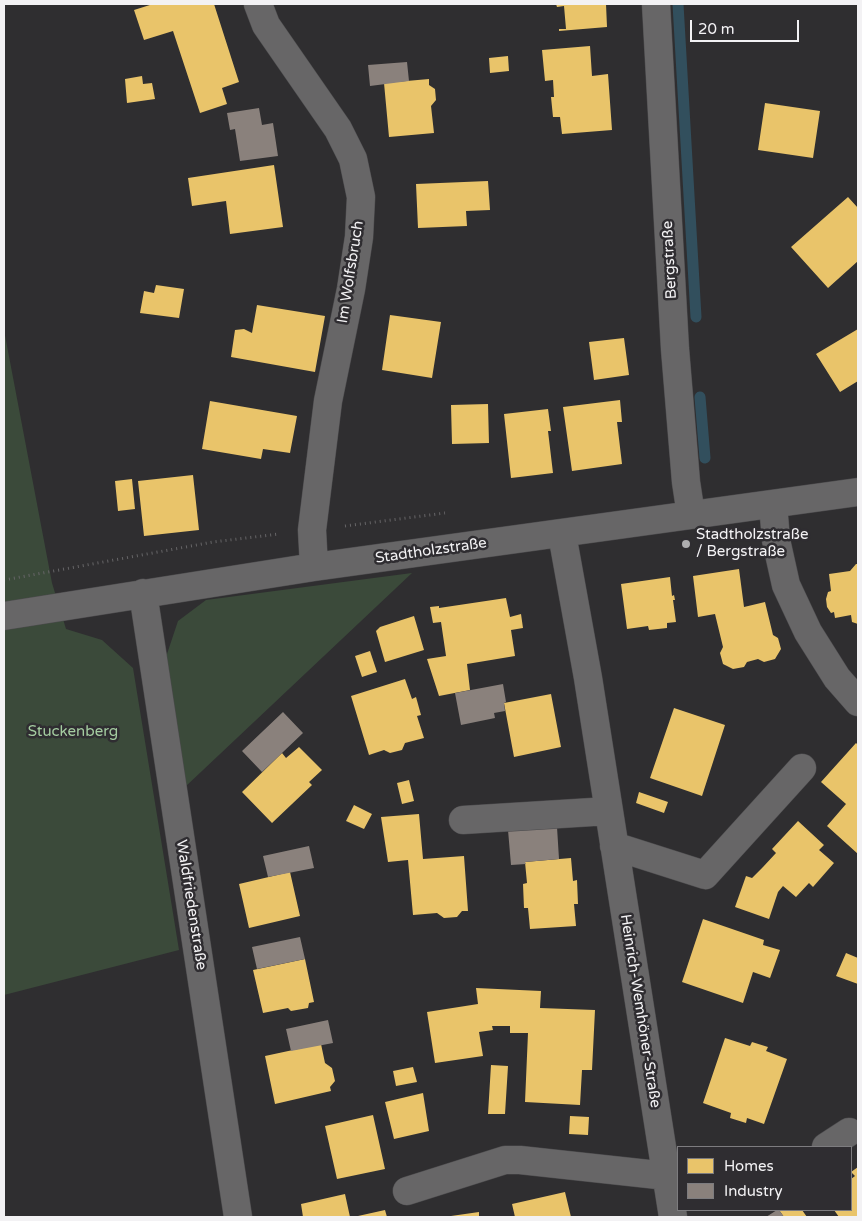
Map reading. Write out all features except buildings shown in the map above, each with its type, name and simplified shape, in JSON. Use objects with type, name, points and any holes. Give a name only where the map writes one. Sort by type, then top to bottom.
[{"type":"street","name":"Im Wolfsbruch","points":[[258,4],[266,25],[338,129],[352,159],[361,197],[359,237],[351,290],[325,419],[312,530],[314,567]]},
{"type":"street","name":"Bergstraße","points":[[656,4],[675,349],[686,482],[691,515]]},
{"type":"street","name":"Stadtholzstraße","points":[[4,616],[314,567],[858,492]]},
{"type":"street","points":[[772,504],[776,540],[786,585],[808,632],[837,678],[858,702]]},
{"type":"street","name":"Heinrich-Wemhöner-Straße","points":[[562,534],[588,678],[667,1176],[674,1208]]},
{"type":"street","name":"Waldfriedenstraße","points":[[143,593],[238,1217]]},
{"type":"street","points":[[614,846],[705,875],[802,768]]},
{"type":"street","points":[[463,820],[609,811]]},
{"type":"street","points":[[828,1146],[849,1132]]},
{"type":"street","points":[[407,1191],[504,1160],[520,1160],[667,1176]]},
{"type":"green space","name":"Stuckenberg","points":[[4,330],[52,583],[66,629],[102,640],[133,668],[179,950],[4,995]]},
{"type":"green space","points":[[412,573],[185,787],[166,657],[178,621],[206,600]]},
{"type":"waterway","points":[[678,4],[696,317]]},
{"type":"waterway","points":[[700,397],[705,458]]},
{"type":"place","name":"Stadtholzstraße / Bergstraße","points":[[686,544]]}]
